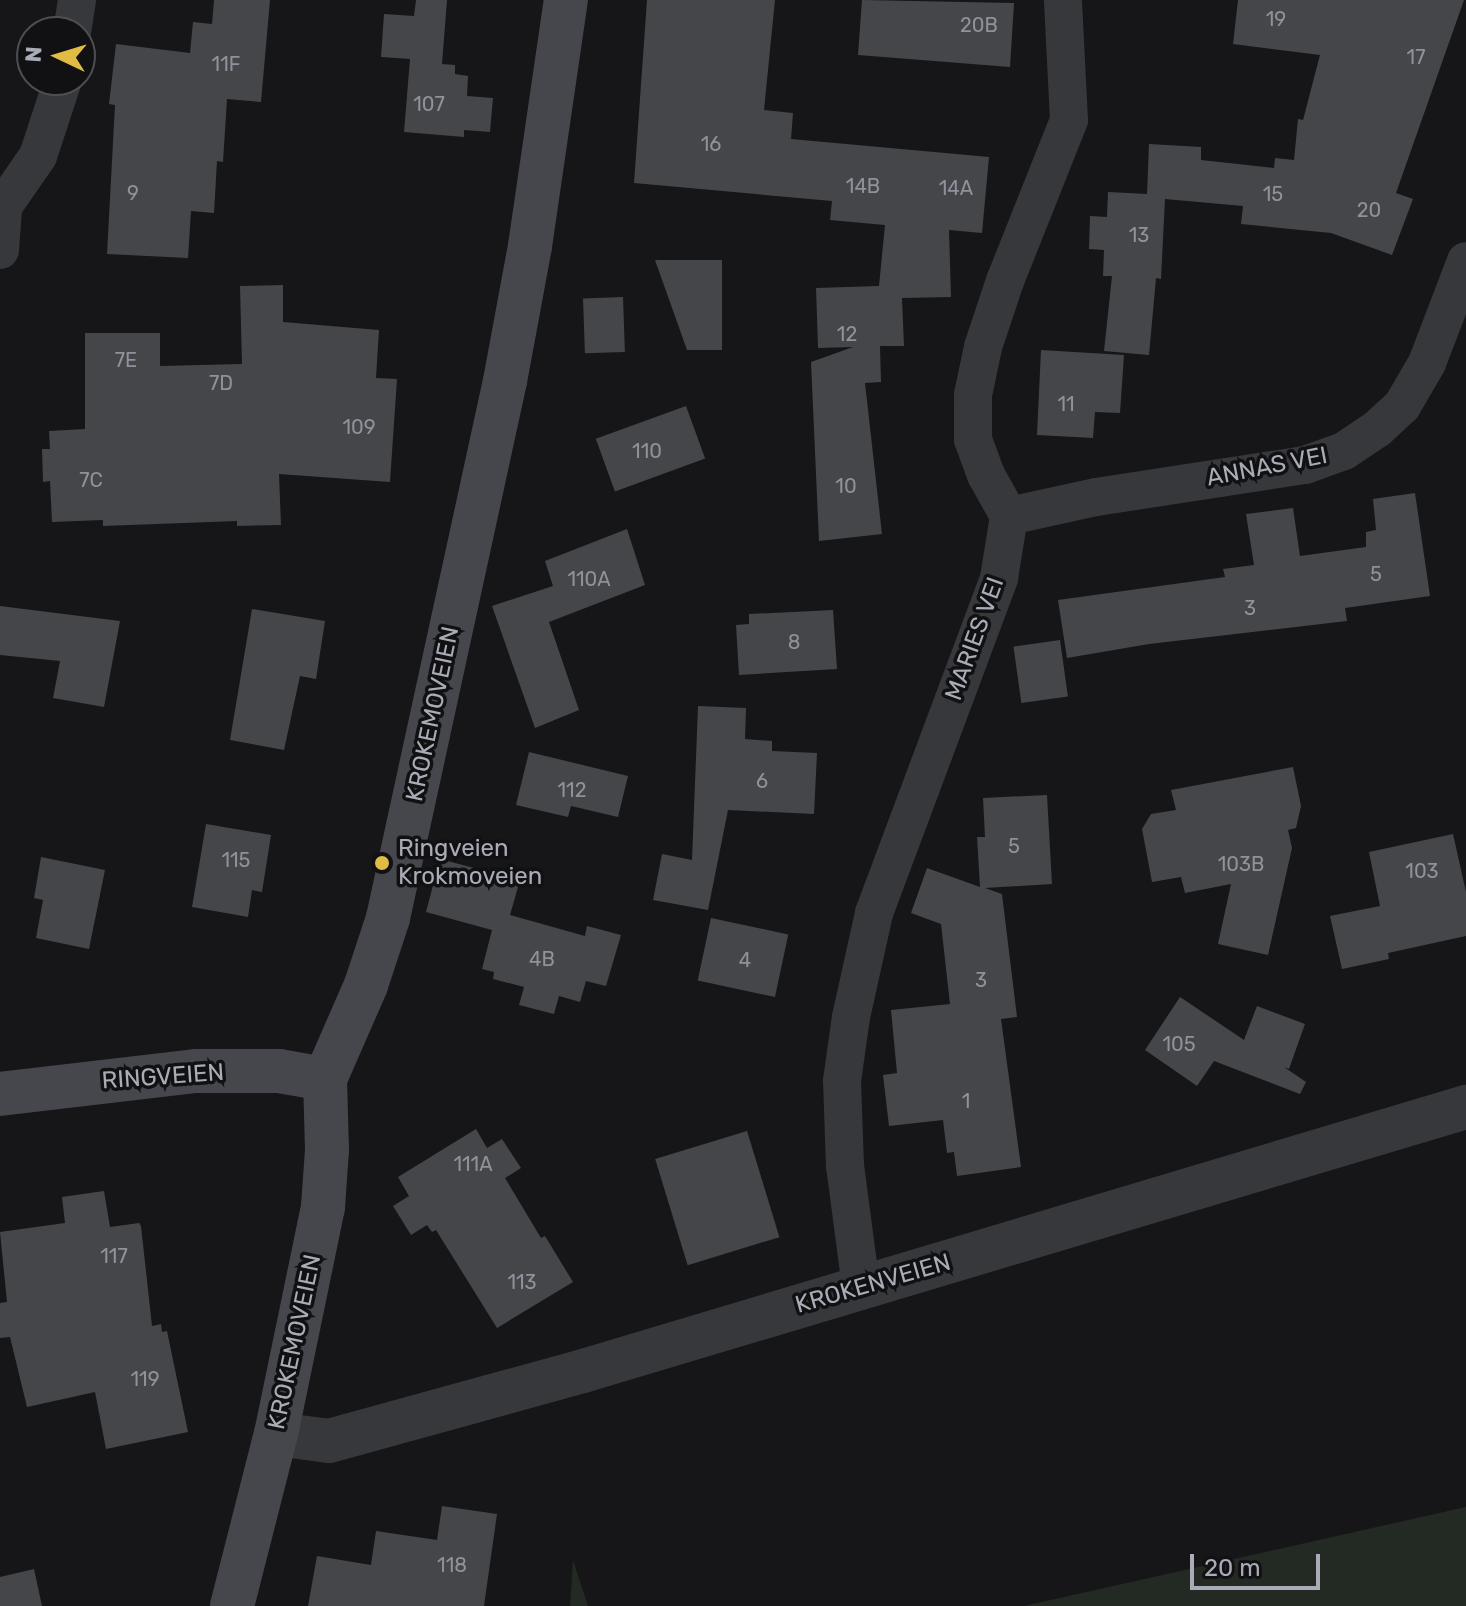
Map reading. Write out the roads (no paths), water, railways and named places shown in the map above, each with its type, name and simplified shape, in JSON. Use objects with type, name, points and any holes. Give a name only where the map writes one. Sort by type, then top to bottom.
[{"type":"main road","name":"KROKEMOVEIEN","points":[[232,1606],[276,1434],[323,1207],[327,1150],[325,1079],[350,1027],[388,918],[505,381],[530,246],[566,0]]},
{"type":"main road","name":"RINGVEIEN","points":[[0,1094],[196,1071],[279,1071],[325,1079]]},
{"type":"street","points":[[1009,516],[986,475],[973,440],[973,395],[983,347],[1005,281],[1069,120],[1063,0]]},
{"type":"street","points":[[0,250],[1,210],[38,156],[58,96]]},
{"type":"street","name":"ANNAS VEI","points":[[1009,516],[1096,497],[1305,465],[1344,451],[1377,429],[1402,406],[1427,363],[1466,261]]},
{"type":"street","name":"MARIES VEI","points":[[861,1287],[844,1152],[842,1081],[851,1017],[874,913],[999,578],[1009,516]]},
{"type":"street","name":"KROKENVEIEN","points":[[276,1434],[329,1441],[583,1371],[1466,1107]]},
{"type":"place","name":"Ringveien Krokmoveien","points":[[382,863]]}]
